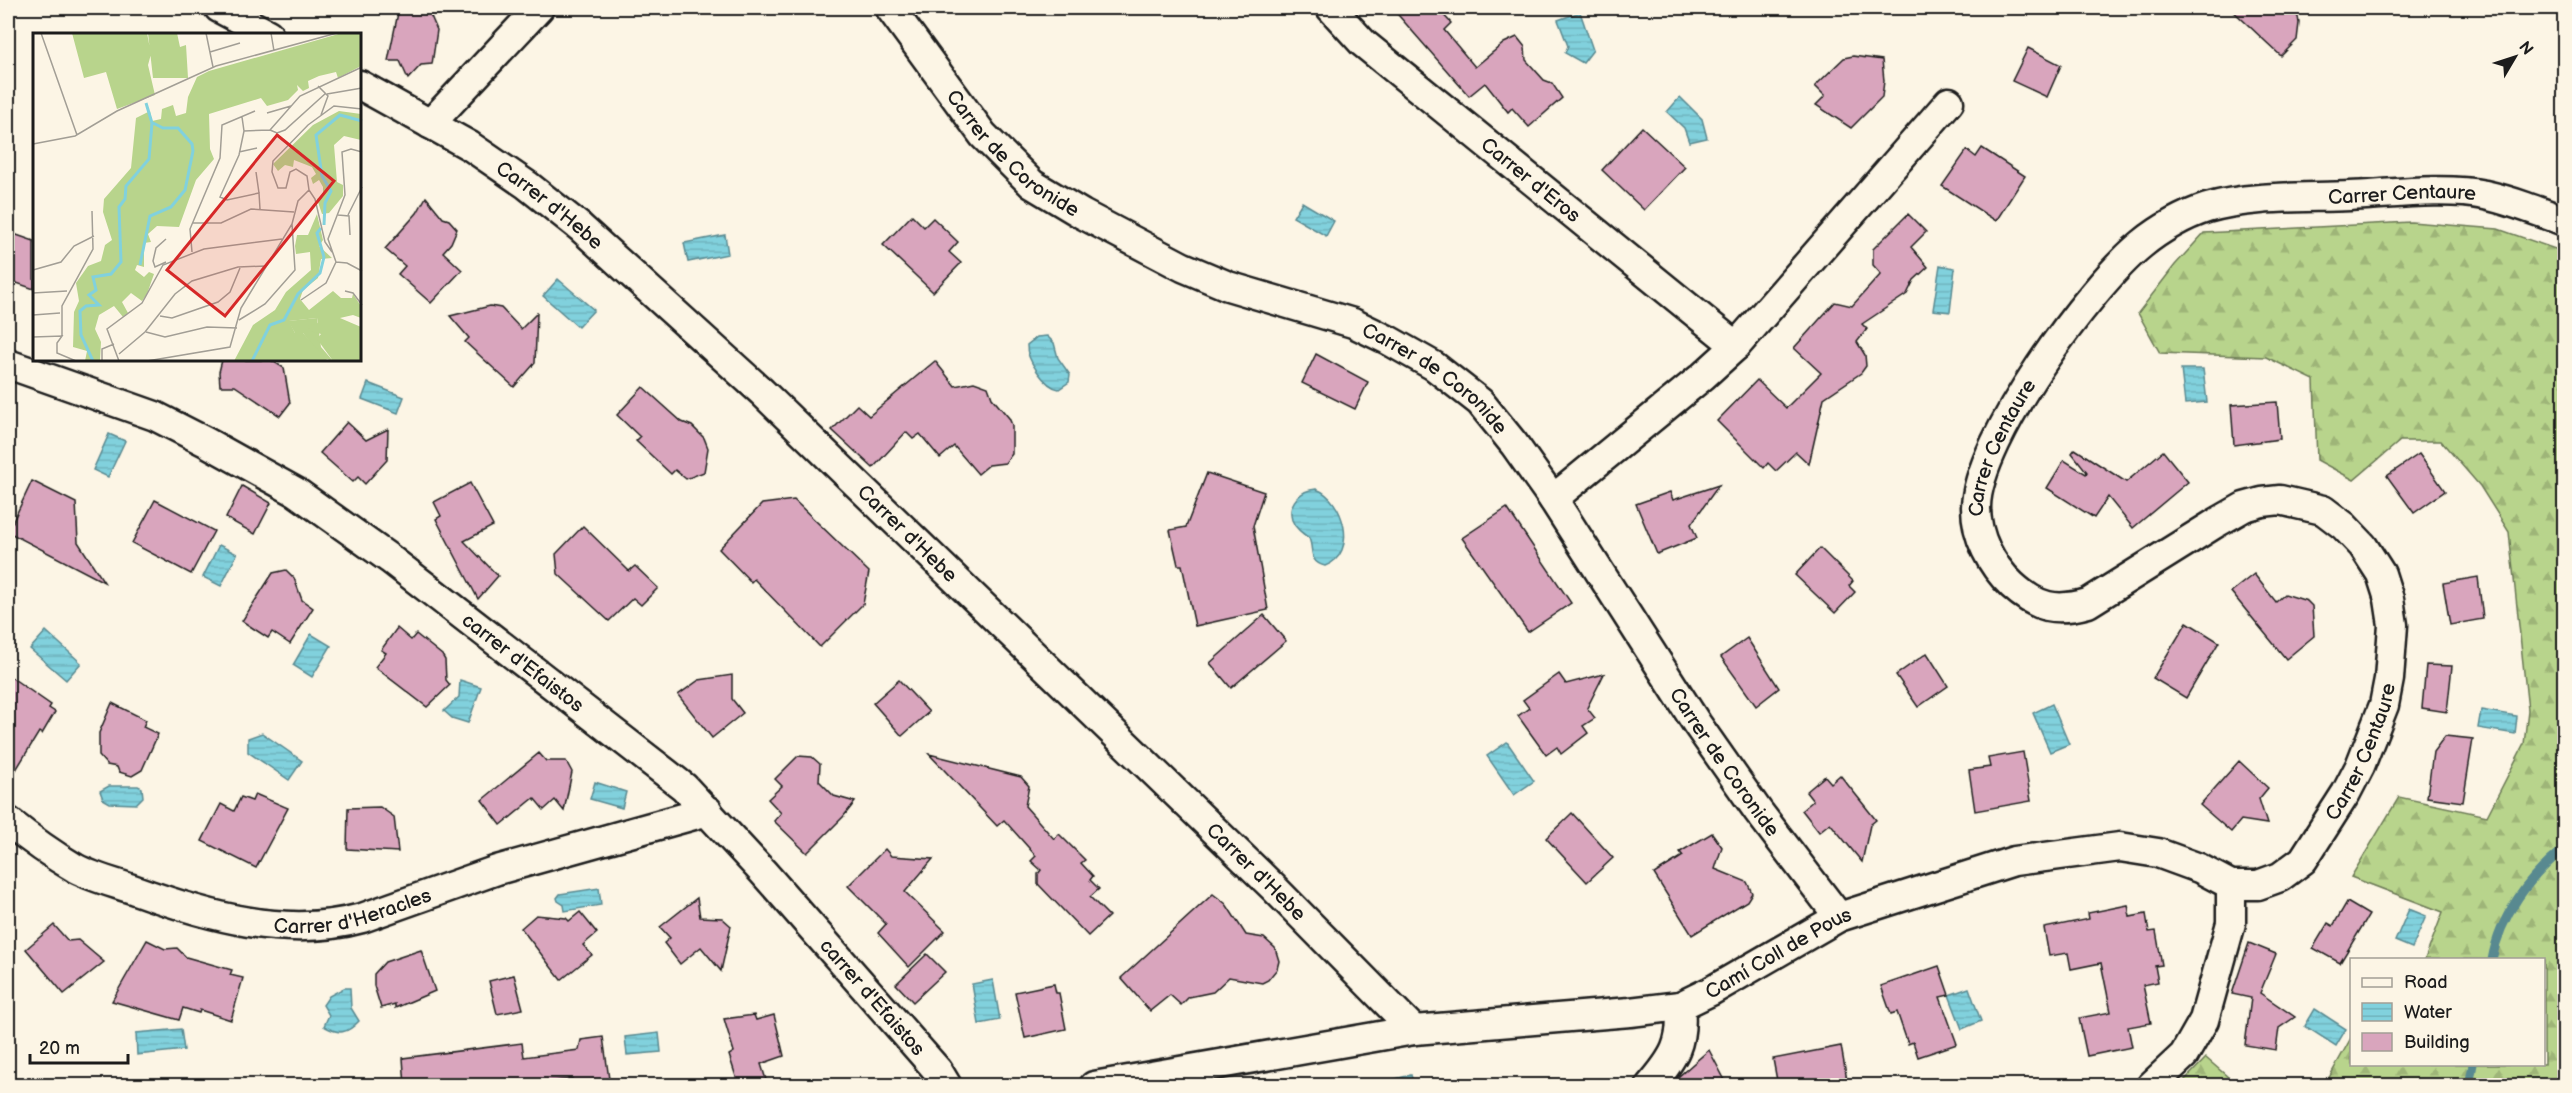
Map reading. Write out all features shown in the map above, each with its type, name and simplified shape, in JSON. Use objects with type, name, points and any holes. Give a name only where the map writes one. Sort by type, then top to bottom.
[{"type":"street","points":[[219,8],[266,33]]},
{"type":"street","points":[[430,124],[539,8]]},
{"type":"street","name":"Carrer de Coronide","points":[[890,8],[983,135],[1032,184],[1082,214],[1183,267],[1228,286],[1353,323],[1434,366],[1480,402],[1514,444],[1553,499],[1696,724],[1758,811],[1839,917]]},
{"type":"street","name":"Carrer d'Eros","points":[[1331,8],[1363,43],[1736,346]]},
{"type":"street","name":"Carrer d'Hebe","points":[[362,86],[470,146],[527,185],[580,227],[762,392],[1274,888],[1414,1030]]},
{"type":"street","points":[[1553,499],[1736,346],[1949,102]]},
{"type":"street","name":"Carrer Centaure","points":[[2231,885],[2258,885],[2280,877],[2303,860],[2346,793],[2360,766],[2384,705],[2392,654],[2393,625],[2389,599],[2381,574],[2363,546],[2330,515],[2312,506],[2280,500],[2244,507],[2088,603],[2069,608],[2035,603],[2025,597],[2004,577],[1982,542],[1978,529],[1976,507],[1979,487],[1987,460],[2004,426],[2027,385],[2071,325],[2123,263],[2142,244],[2174,224],[2207,208],[2243,202],[2290,199],[2411,193],[2466,194],[2510,201],[2565,221]]},
{"type":"street","name":"carrer d'Efaistos","points":[[8,364],[155,416],[245,462],[296,492],[390,559],[684,787],[708,811],[931,1062],[947,1086]]},
{"type":"street","name":"Carrer d'Heracles","points":[[8,821],[30,839],[76,868],[103,880],[217,915],[251,922],[303,927],[340,924],[362,918],[497,870],[708,811]]},
{"type":"street","name":"Camí Coll de Pous","points":[[1094,1086],[1414,1030],[1629,1012],[1680,1005],[1711,991],[1839,917],[2014,861],[2120,847],[2158,853],[2199,868],[2231,885]]},
{"type":"street","points":[[2151,1086],[2184,1055],[2204,1020],[2231,923],[2231,885]]},
{"type":"street","points":[[1650,1086],[1678,1049],[1682,1026],[1680,1005]]},
{"type":"green space","points":[[2411,222],[2498,229],[2564,252],[2564,1085],[2325,1085],[2350,1040],[2350,1066],[2545,1066],[2545,958],[2425,958],[2443,912],[2351,877],[2399,797],[2487,816],[2524,744],[2528,710],[2509,532],[2480,486],[2441,441],[2400,441],[2354,480],[2317,460],[2314,380],[2266,357],[2160,353],[2138,313],[2175,265],[2204,233]]},
{"type":"green space","points":[[2206,1058],[2235,1083],[2247,1085],[2180,1085]]},
{"type":"water","points":[[1580,12],[1593,50],[1583,63],[1565,53],[1568,46],[1558,20]]},
{"type":"water","points":[[1680,97],[1702,119],[1707,138],[1689,142],[1684,128],[1667,112]]},
{"type":"water","points":[[1302,202],[1334,221],[1326,236],[1293,217]]},
{"type":"water","points":[[725,235],[728,254],[688,262],[684,243]]},
{"type":"water","points":[[1940,265],[1955,268],[1950,312],[1933,310]]},
{"type":"water","points":[[558,279],[594,310],[578,327],[543,296]]},
{"type":"water","points":[[1047,336],[1054,343],[1058,358],[1070,375],[1069,382],[1059,389],[1042,378],[1033,365],[1028,351],[1027,345],[1037,337]]},
{"type":"water","points":[[2181,369],[2203,369],[2207,402],[2185,404]]},
{"type":"water","points":[[368,383],[404,397],[398,413],[362,399]]},
{"type":"water","points":[[109,434],[125,441],[108,477],[93,470]]},
{"type":"water","points":[[1316,489],[1334,504],[1344,527],[1342,550],[1336,560],[1325,566],[1314,559],[1309,538],[1295,525],[1291,514],[1293,503],[1300,495]]},
{"type":"water","points":[[219,545],[237,554],[221,586],[203,577]]},
{"type":"water","points":[[46,631],[81,663],[66,680],[30,649]]},
{"type":"water","points":[[311,634],[331,646],[312,677],[293,665]]},
{"type":"water","points":[[460,680],[481,687],[468,723],[452,718],[444,711],[459,697]]},
{"type":"water","points":[[2052,704],[2069,744],[2050,752],[2033,713]]},
{"type":"water","points":[[2481,710],[2517,716],[2515,734],[2478,728]]},
{"type":"water","points":[[262,733],[302,761],[289,780],[248,752],[248,738]]},
{"type":"water","points":[[1507,742],[1534,781],[1514,795],[1487,756]]},
{"type":"water","points":[[595,782],[626,792],[622,808],[590,799]]},
{"type":"water","points":[[109,786],[138,786],[142,788],[143,797],[136,804],[110,803],[103,799],[100,791]]},
{"type":"water","points":[[599,888],[601,905],[565,911],[564,905],[557,898],[560,894]]},
{"type":"water","points":[[2409,909],[2426,916],[2412,948],[2395,941]]},
{"type":"water","points":[[993,980],[1000,1020],[979,1024],[972,984]]},
{"type":"water","points":[[344,988],[350,988],[351,1008],[359,1021],[351,1029],[339,1032],[324,1026],[329,1015],[323,1005],[329,996]]},
{"type":"water","points":[[1969,988],[1981,1021],[1962,1029],[1949,995]]},
{"type":"water","points":[[2315,1009],[2346,1029],[2336,1046],[2305,1026]]},
{"type":"water","points":[[181,1029],[184,1050],[137,1055],[136,1033]]},
{"type":"water","points":[[659,1033],[661,1052],[627,1055],[625,1037]]},
{"type":"water","points":[[1411,1075],[1414,1085],[1372,1085]]},
{"type":"water","points":[[1581,1079],[1582,1085],[1542,1084]]},
{"type":"building","points":[[399,8],[416,8],[421,13],[430,14],[437,30],[432,64],[421,65],[408,79],[400,61],[388,61]]},
{"type":"building","points":[[1392,8],[1437,8],[1451,23],[1444,30],[1475,67],[1504,43],[1517,37],[1525,47],[1526,60],[1544,80],[1552,83],[1562,98],[1529,127],[1512,108],[1508,112],[1485,83],[1469,96]]},
{"type":"building","points":[[2230,8],[2289,8],[2298,17],[2297,40],[2281,56]]},
{"type":"building","points":[[2028,48],[2061,65],[2047,97],[2012,81]]},
{"type":"building","points":[[1853,56],[1882,60],[1884,81],[1882,97],[1851,128],[1816,105],[1825,96],[1815,86],[1844,58]]},
{"type":"building","points":[[1642,127],[1685,167],[1644,210],[1602,170]]},
{"type":"building","points":[[1982,148],[2025,176],[1996,221],[1942,186],[1967,150],[1976,157]]},
{"type":"building","points":[[426,197],[443,218],[449,220],[457,229],[451,243],[443,252],[462,270],[431,303],[398,274],[405,266],[385,249],[417,213]]},
{"type":"building","points":[[1908,214],[1926,232],[1911,247],[1928,267],[1914,280],[1907,294],[1862,324],[1867,329],[1857,342],[1865,355],[1866,366],[1861,373],[1824,398],[1809,464],[1796,452],[1776,471],[1768,463],[1764,468],[1717,421],[1757,380],[1786,408],[1821,373],[1794,348],[1835,302],[1852,306],[1881,274],[1873,265],[1873,249]]},
{"type":"building","points":[[912,215],[924,227],[933,218],[958,242],[949,252],[961,263],[933,292],[883,245]]},
{"type":"building","points":[[8,232],[33,241],[33,289],[8,280]]},
{"type":"building","points":[[490,306],[501,308],[521,329],[537,313],[535,363],[514,387],[465,342],[469,338],[450,316]]},
{"type":"building","points":[[1316,354],[1368,382],[1355,409],[1302,383]]},
{"type":"building","points":[[935,361],[955,386],[974,382],[988,387],[992,398],[1012,425],[1012,454],[1005,463],[989,465],[978,474],[954,446],[940,458],[920,434],[913,439],[906,432],[873,468],[832,430],[857,405],[869,416]]},
{"type":"building","points":[[222,362],[274,362],[284,368],[290,403],[280,416],[235,386],[220,386],[219,372]]},
{"type":"building","points":[[643,387],[682,422],[692,426],[704,438],[708,448],[704,472],[686,479],[675,470],[671,474],[636,441],[640,437],[617,415]]},
{"type":"building","points":[[2277,402],[2280,439],[2234,445],[2231,405]]},
{"type":"building","points":[[347,422],[366,440],[388,429],[387,460],[365,484],[358,477],[353,482],[320,453]]},
{"type":"building","points":[[2075,449],[2126,482],[2163,451],[2188,482],[2133,528],[2108,497],[2094,518],[2047,488],[2064,460],[2086,474],[2087,472],[2072,453]]},
{"type":"building","points":[[2419,454],[2445,491],[2414,513],[2387,476]]},
{"type":"building","points":[[1207,473],[1264,492],[1253,526],[1268,610],[1195,626],[1182,565],[1178,565],[1170,530],[1186,527]]},
{"type":"building","points":[[32,481],[76,503],[78,542],[104,582],[8,532]]},
{"type":"building","points":[[470,483],[493,526],[464,541],[498,576],[478,599],[436,519],[441,516],[434,502]]},
{"type":"building","points":[[1719,485],[1691,524],[1697,538],[1657,554],[1636,504],[1670,492],[1673,500]]},
{"type":"building","points":[[242,486],[271,503],[255,534],[226,518]]},
{"type":"building","points":[[155,500],[214,531],[191,574],[132,543]]},
{"type":"building","points":[[794,500],[869,572],[863,604],[820,647],[754,579],[751,582],[719,549],[762,504]]},
{"type":"building","points":[[1507,508],[1571,603],[1528,632],[1462,538]]},
{"type":"building","points":[[583,526],[629,571],[635,566],[658,588],[641,605],[633,598],[609,621],[558,574],[556,554]]},
{"type":"building","points":[[1820,548],[1853,581],[1849,586],[1855,592],[1835,613],[1795,575]]},
{"type":"building","points":[[286,570],[294,578],[302,600],[313,608],[290,644],[272,632],[268,638],[242,621],[273,573]]},
{"type":"building","points":[[2254,574],[2276,602],[2285,594],[2307,601],[2312,606],[2314,636],[2286,659],[2231,592]]},
{"type":"building","points":[[2478,577],[2483,619],[2450,625],[2443,583]]},
{"type":"building","points":[[1264,615],[1286,641],[1231,688],[1210,663]]},
{"type":"building","points":[[2187,622],[2219,642],[2186,698],[2153,678]]},
{"type":"building","points":[[397,628],[411,640],[416,634],[445,660],[446,680],[450,685],[427,707],[375,667],[386,653],[381,650]]},
{"type":"building","points":[[1747,638],[1779,688],[1756,706],[1721,657]]},
{"type":"building","points":[[1927,653],[1948,686],[1918,707],[1896,675]]},
{"type":"building","points":[[2426,665],[2452,666],[2447,712],[2422,708]]},
{"type":"building","points":[[1559,674],[1566,684],[1604,674],[1587,708],[1595,718],[1583,726],[1588,733],[1561,754],[1557,747],[1546,755],[1518,716],[1529,708],[1523,700]]},
{"type":"building","points":[[8,675],[51,705],[49,708],[55,712],[42,734],[39,732],[8,783]]},
{"type":"building","points":[[732,675],[732,699],[743,713],[712,738],[678,695],[699,680]]},
{"type":"building","points":[[899,680],[929,712],[902,736],[873,703]]},
{"type":"building","points":[[112,703],[146,720],[143,727],[158,734],[142,770],[132,776],[119,772],[117,767],[107,765],[99,756],[99,733]]},
{"type":"building","points":[[2445,736],[2473,739],[2463,802],[2427,797],[2433,752]]},
{"type":"building","points":[[2023,752],[2031,801],[1975,811],[1969,770],[1990,767],[1988,758]]},
{"type":"building","points":[[539,753],[546,761],[566,761],[572,772],[564,811],[555,800],[544,810],[534,798],[501,825],[482,800]]},
{"type":"building","points":[[929,754],[1021,777],[1029,786],[1025,806],[1054,839],[1059,834],[1085,860],[1081,863],[1093,876],[1090,880],[1099,889],[1090,897],[1109,916],[1088,936],[1038,884],[1038,874],[1041,870],[1031,861],[1036,856],[1004,820],[997,826]]},
{"type":"building","points":[[798,756],[812,757],[820,764],[819,781],[834,796],[855,802],[807,853],[774,821],[781,813],[768,799],[782,786],[775,779]]},
{"type":"building","points":[[2239,761],[2268,788],[2259,799],[2267,824],[2241,820],[2231,832],[2200,805]]},
{"type":"building","points":[[1840,775],[1876,820],[1870,825],[1862,862],[1830,823],[1819,832],[1802,810],[1813,801],[1806,792],[1825,776],[1831,783]]},
{"type":"building","points":[[255,794],[288,808],[256,868],[202,841],[221,804],[234,811],[241,797],[252,801]]},
{"type":"building","points":[[380,807],[394,817],[398,852],[347,849],[348,808]]},
{"type":"building","points":[[1572,813],[1613,858],[1587,882],[1546,838]]},
{"type":"building","points":[[1712,833],[1722,847],[1715,869],[1747,882],[1752,893],[1747,901],[1692,935],[1654,874],[1683,856],[1680,852]]},
{"type":"building","points":[[885,849],[891,856],[933,859],[905,892],[945,931],[909,967],[878,933],[886,924],[848,886]]},
{"type":"building","points":[[1213,894],[1226,904],[1246,935],[1264,938],[1275,948],[1279,961],[1277,969],[1268,980],[1262,983],[1229,977],[1213,992],[1189,997],[1181,1005],[1170,995],[1150,1011],[1121,978]]},
{"type":"building","points":[[697,898],[700,917],[722,918],[731,926],[721,971],[701,947],[680,964],[664,943],[670,938],[660,927]]},
{"type":"building","points":[[2347,902],[2369,915],[2340,963],[2313,948],[2328,923],[2333,926]]},
{"type":"building","points":[[2128,905],[2130,917],[2146,914],[2149,932],[2156,931],[2162,965],[2155,966],[2158,982],[2143,985],[2151,1023],[2128,1027],[2132,1047],[2087,1056],[2079,1018],[2111,1012],[2101,963],[2071,969],[2068,953],[2049,956],[2044,928],[2089,919],[2088,913]]},
{"type":"building","points":[[580,912],[597,933],[583,945],[592,955],[561,980],[521,928],[536,915],[566,918],[569,921]]},
{"type":"building","points":[[54,925],[68,941],[78,940],[104,962],[64,994],[26,949]]},
{"type":"building","points":[[147,940],[165,949],[177,948],[186,957],[232,970],[230,975],[243,978],[231,1020],[200,1010],[199,1013],[183,1008],[179,1020],[112,1001]]},
{"type":"building","points":[[2249,943],[2276,954],[2260,993],[2295,1017],[2279,1028],[2276,1050],[2245,1045],[2251,998],[2232,994]]},
{"type":"building","points":[[421,950],[435,991],[395,1008],[395,1004],[381,1008],[374,986],[374,974],[385,962]]},
{"type":"building","points":[[927,954],[945,972],[913,1002],[896,984]]},
{"type":"building","points":[[1939,966],[1949,995],[1940,997],[1957,1044],[1918,1057],[1913,1042],[1908,1044],[1897,1012],[1891,1014],[1881,986]]},
{"type":"building","points":[[514,975],[523,1009],[497,1014],[489,981]]},
{"type":"building","points":[[1054,984],[1056,993],[1059,993],[1066,1029],[1025,1038],[1015,992]]},
{"type":"building","points":[[754,1015],[756,1020],[774,1015],[784,1056],[761,1064],[768,1086],[739,1086],[729,1055],[734,1052],[724,1019]]},
{"type":"building","points":[[603,1037],[610,1086],[573,1086],[572,1079],[505,1086],[405,1086],[403,1058],[522,1043],[524,1057],[579,1050],[581,1040]]},
{"type":"building","points":[[1841,1046],[1848,1086],[1778,1086],[1773,1059]]},
{"type":"building","points":[[1709,1050],[1728,1086],[1672,1086],[1678,1077]]},
{"type":"waterway","points":[[2492,958],[2502,927],[2518,898],[2540,871],[2564,849]]},
{"type":"waterway","points":[[2469,1086],[2473,1066]]}]
